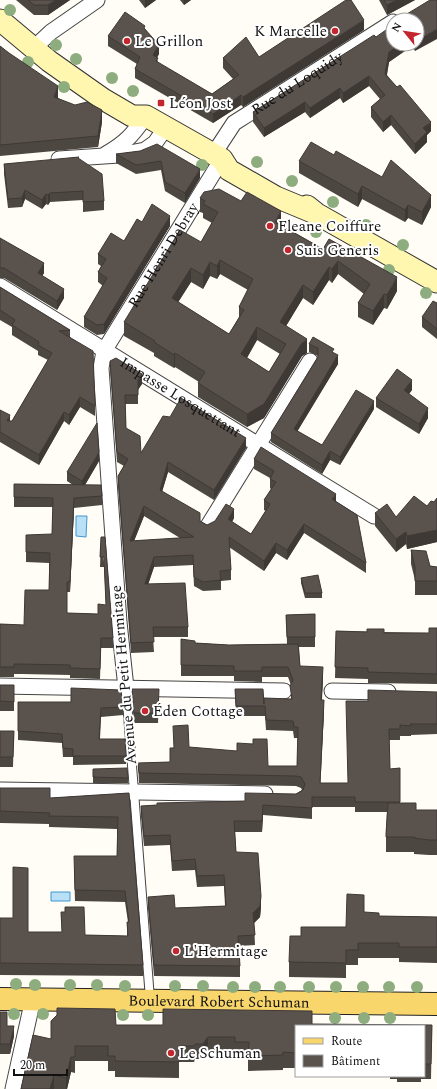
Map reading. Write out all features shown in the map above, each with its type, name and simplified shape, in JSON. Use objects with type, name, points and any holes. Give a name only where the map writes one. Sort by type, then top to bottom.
[{"type":"main road","points":[[0,20],[63,72],[117,108],[132,116],[146,116],[217,157],[229,170],[276,197],[317,214],[437,282]]},
{"type":"main road","name":"Boulevard Robert Schuman","points":[[0,999],[437,1004]]},
{"type":"street","points":[[34,48],[51,32],[97,0]]},
{"type":"street","name":"Rue du Loquidy","points":[[217,157],[234,123],[385,28]]},
{"type":"street","points":[[103,155],[121,146],[146,116]]},
{"type":"street","points":[[48,160],[119,155],[145,150],[155,144],[166,127]]},
{"type":"street","name":"Rue Henri Debray","points":[[104,351],[217,157]]},
{"type":"street","name":"Impasse Losquettant","points":[[0,286],[374,516]]},
{"type":"street","name":"Avenue du Petit Hermitage","points":[[104,351],[102,376],[119,622],[126,688]]},
{"type":"street","name":"Impasse Losquettant","points":[[208,526],[310,361]]},
{"type":"street","points":[[0,686],[284,691]]},
{"type":"street","points":[[332,691],[400,692]]},
{"type":"street","points":[[0,790],[281,795]]},
{"type":"street","points":[[13,1089],[33,999]]},
{"type":"lane","name":"Avenue du Petit Hermitage","points":[[126,688],[150,1000]]},
{"type":"water","points":[[76,516],[87,516],[86,537],[76,536]]},
{"type":"water","points":[[51,892],[70,892],[70,901],[51,901]]},
{"type":"building","points":[[28,0],[56,0],[48,5],[34,5]]},
{"type":"building","points":[[346,0],[351,0],[364,20],[243,97],[241,95],[213,114],[135,69],[140,57],[108,36],[125,12],[145,26],[144,28],[159,45],[153,55],[158,58],[156,61],[212,94],[239,75],[223,58],[246,37],[259,57]]},
{"type":"building","points":[[384,0],[397,0],[387,5]]},
{"type":"building","points":[[430,0],[437,0],[437,29],[425,36],[425,12],[410,12]]},
{"type":"building","points":[[385,31],[385,52],[389,52],[385,74],[397,87],[400,85],[431,122],[423,128],[427,132],[415,144],[391,115],[383,122],[371,107],[385,95],[369,76],[343,93],[340,88],[310,108],[305,102],[264,128],[253,112],[374,35],[376,37]]},
{"type":"building","points":[[0,46],[58,86],[54,97],[75,105],[87,102],[102,110],[98,136],[0,145]]},
{"type":"building","points":[[311,142],[334,155],[336,151],[382,177],[391,160],[431,195],[422,212],[408,205],[405,210],[362,186],[358,194],[299,161]]},
{"type":"building","points":[[157,144],[200,169],[185,193],[165,182],[161,161],[136,165],[116,154],[140,151]]},
{"type":"building","points":[[79,157],[78,158],[102,174],[104,201],[83,202],[83,191],[50,193],[48,195],[46,194],[42,200],[25,190],[22,198],[8,199],[4,164]]},
{"type":"building","points":[[219,189],[241,201],[247,192],[281,211],[275,222],[323,249],[329,239],[397,277],[387,295],[384,294],[373,311],[358,303],[370,284],[338,261],[332,269],[329,267],[313,292],[303,285],[280,322],[307,339],[302,343],[264,404],[247,414],[198,383],[205,372],[175,353],[174,355],[154,342],[155,341],[124,322],[180,230],[201,242],[218,212],[203,204],[205,201],[200,198],[204,192]],"holes":[[[220,260],[253,279],[239,307],[244,310],[229,334],[172,298],[191,268],[203,275],[210,262],[217,266]],[[257,327],[286,344],[269,372],[241,354]]]},
{"type":"building","points":[[152,204],[170,216],[104,324],[97,325],[84,317],[107,278],[98,272],[106,259],[98,254],[111,233],[124,241],[137,219],[142,222]]},
{"type":"building","points":[[0,238],[44,263],[38,273],[64,289],[57,301],[4,268],[0,268]]},
{"type":"building","points":[[0,287],[70,330],[59,331],[93,351],[95,406],[80,397],[69,415],[64,412],[39,455],[0,432],[0,410],[10,415],[7,421],[12,421],[52,353],[38,345],[39,342],[12,325],[15,320],[0,310]]},
{"type":"building","points":[[433,301],[437,303],[437,329],[422,317]]},
{"type":"building","points":[[313,337],[334,349],[332,352],[338,355],[294,429],[322,445],[356,390],[374,401],[340,457],[330,451],[322,465],[271,433],[318,357],[318,348],[309,344]]},
{"type":"building","points":[[116,358],[142,374],[138,380],[138,395],[125,395],[126,428],[140,436],[141,453],[163,416],[170,417],[181,398],[246,438],[214,490],[168,462],[160,490],[200,513],[200,521],[207,525],[215,521],[226,504],[234,509],[228,519],[251,534],[270,504],[264,500],[276,482],[270,479],[274,471],[254,459],[261,447],[336,494],[332,499],[357,515],[366,563],[304,524],[287,550],[276,543],[264,561],[229,537],[231,570],[220,571],[221,580],[203,582],[194,577],[193,555],[154,557],[145,584],[185,583],[188,627],[153,627],[154,642],[131,643],[118,476],[128,459],[117,452],[110,361]],"holes":[[[144,506],[194,537],[130,541]]]},
{"type":"building","points":[[397,369],[412,380],[404,390],[428,408],[419,424],[376,398]]},
{"type":"building","points":[[97,423],[99,452],[82,481],[67,472]]},
{"type":"building","points":[[14,484],[101,485],[102,496],[74,498],[70,582],[67,582],[67,613],[98,614],[98,604],[106,605],[104,557],[100,557],[101,537],[105,537],[113,638],[101,638],[100,669],[70,668],[70,665],[22,664],[14,664],[14,667],[0,667],[0,624],[24,625],[25,590],[49,590],[50,553],[26,552],[26,535],[52,534],[53,498],[14,497]]},
{"type":"building","points":[[414,496],[427,506],[431,501],[434,502],[437,498],[437,530],[407,536],[406,532],[396,539],[375,513],[387,504],[396,517]]},
{"type":"building","points":[[411,550],[426,551],[430,566],[437,567],[437,581],[415,581],[415,567]]},
{"type":"building","points":[[318,575],[322,593],[305,593],[301,578]]},
{"type":"building","points":[[315,614],[315,637],[287,637],[286,615]]},
{"type":"building","points":[[429,628],[437,628],[437,674],[368,672],[368,668],[335,667],[336,631],[367,632],[367,629],[384,629],[384,633],[429,633]]},
{"type":"building","points":[[181,639],[195,641],[195,643],[229,645],[298,644],[300,666],[323,667],[321,700],[324,700],[320,783],[348,783],[346,701],[368,701],[368,690],[437,692],[437,724],[410,724],[411,726],[400,725],[400,729],[389,729],[390,769],[400,768],[400,802],[355,802],[355,797],[312,797],[312,808],[263,805],[262,821],[234,821],[236,852],[258,853],[261,896],[260,906],[253,913],[255,935],[238,936],[240,966],[154,965],[148,897],[174,895],[175,908],[226,906],[224,875],[197,876],[195,859],[172,861],[170,835],[144,836],[141,806],[157,805],[157,803],[245,801],[245,793],[296,794],[303,790],[305,784],[301,777],[296,776],[139,773],[138,763],[170,762],[170,748],[174,748],[173,726],[188,725],[189,747],[237,751],[237,743],[253,744],[253,739],[267,739],[268,766],[297,766],[298,727],[294,727],[293,721],[266,720],[265,706],[236,706],[235,689],[263,689],[264,704],[264,698],[292,699],[290,686],[293,680],[288,667],[262,667],[262,671],[234,671],[234,666],[181,665]]},
{"type":"building","points":[[0,685],[14,685],[14,702],[0,701]]},
{"type":"building","points":[[71,688],[121,690],[123,707],[101,708],[99,739],[125,739],[126,756],[73,756],[73,749],[63,748],[62,734],[18,731],[18,702],[71,702]]},
{"type":"building","points":[[132,689],[159,689],[158,713],[134,713]]},
{"type":"building","points":[[0,731],[14,731],[13,757],[0,757]]},
{"type":"building","points":[[127,768],[128,778],[93,777],[93,769]]},
{"type":"building","points":[[0,788],[50,788],[50,798],[129,793],[143,965],[0,963],[0,918],[13,918],[13,867],[28,868],[28,932],[62,932],[61,912],[65,912],[65,907],[84,907],[85,935],[128,936],[127,922],[129,922],[125,891],[75,890],[74,856],[117,856],[118,817],[49,816],[50,813],[0,811]]},
{"type":"building","points":[[388,803],[416,803],[416,810],[437,810],[437,840],[414,838],[415,837],[386,837]]},
{"type":"building","points":[[347,894],[364,895],[364,912],[379,913],[379,916],[437,917],[437,947],[399,947],[399,943],[358,943],[358,950],[346,950],[346,963],[289,962],[290,936],[301,936],[301,927],[346,927]]},
{"type":"building","points":[[57,1008],[115,1009],[116,1025],[163,1025],[163,1009],[312,1011],[312,1024],[432,1025],[431,1064],[425,1064],[425,1025],[295,1025],[295,1053],[283,1052],[283,1055],[248,1056],[249,1042],[235,1042],[235,1037],[208,1037],[203,1044],[195,1044],[194,1046],[179,1046],[179,1062],[115,1061],[115,1056],[108,1056],[108,1046],[75,1046],[75,1057],[71,1057],[66,1078],[54,1075],[50,1089],[21,1089],[33,1035],[51,1039],[51,1021],[57,1015]]},
{"type":"building","points":[[0,1012],[7,1012],[7,1026],[14,1026],[10,1044],[0,1044]]},
{"type":"place","name":"K Marcelle","points":[[335,31]]},
{"type":"place","name":"Le Grillon","points":[[127,41]]},
{"type":"place","name":"Léon Jost","points":[[161,103]]},
{"type":"place","name":"Fleane Coiffure","points":[[270,226]]},
{"type":"place","name":"Suis Generis","points":[[288,250]]},
{"type":"place","name":"Éden Cottage","points":[[145,711]]},
{"type":"place","name":"L'Hermitage","points":[[176,951]]},
{"type":"place","name":"Le Schuman","points":[[171,1053]]}]
